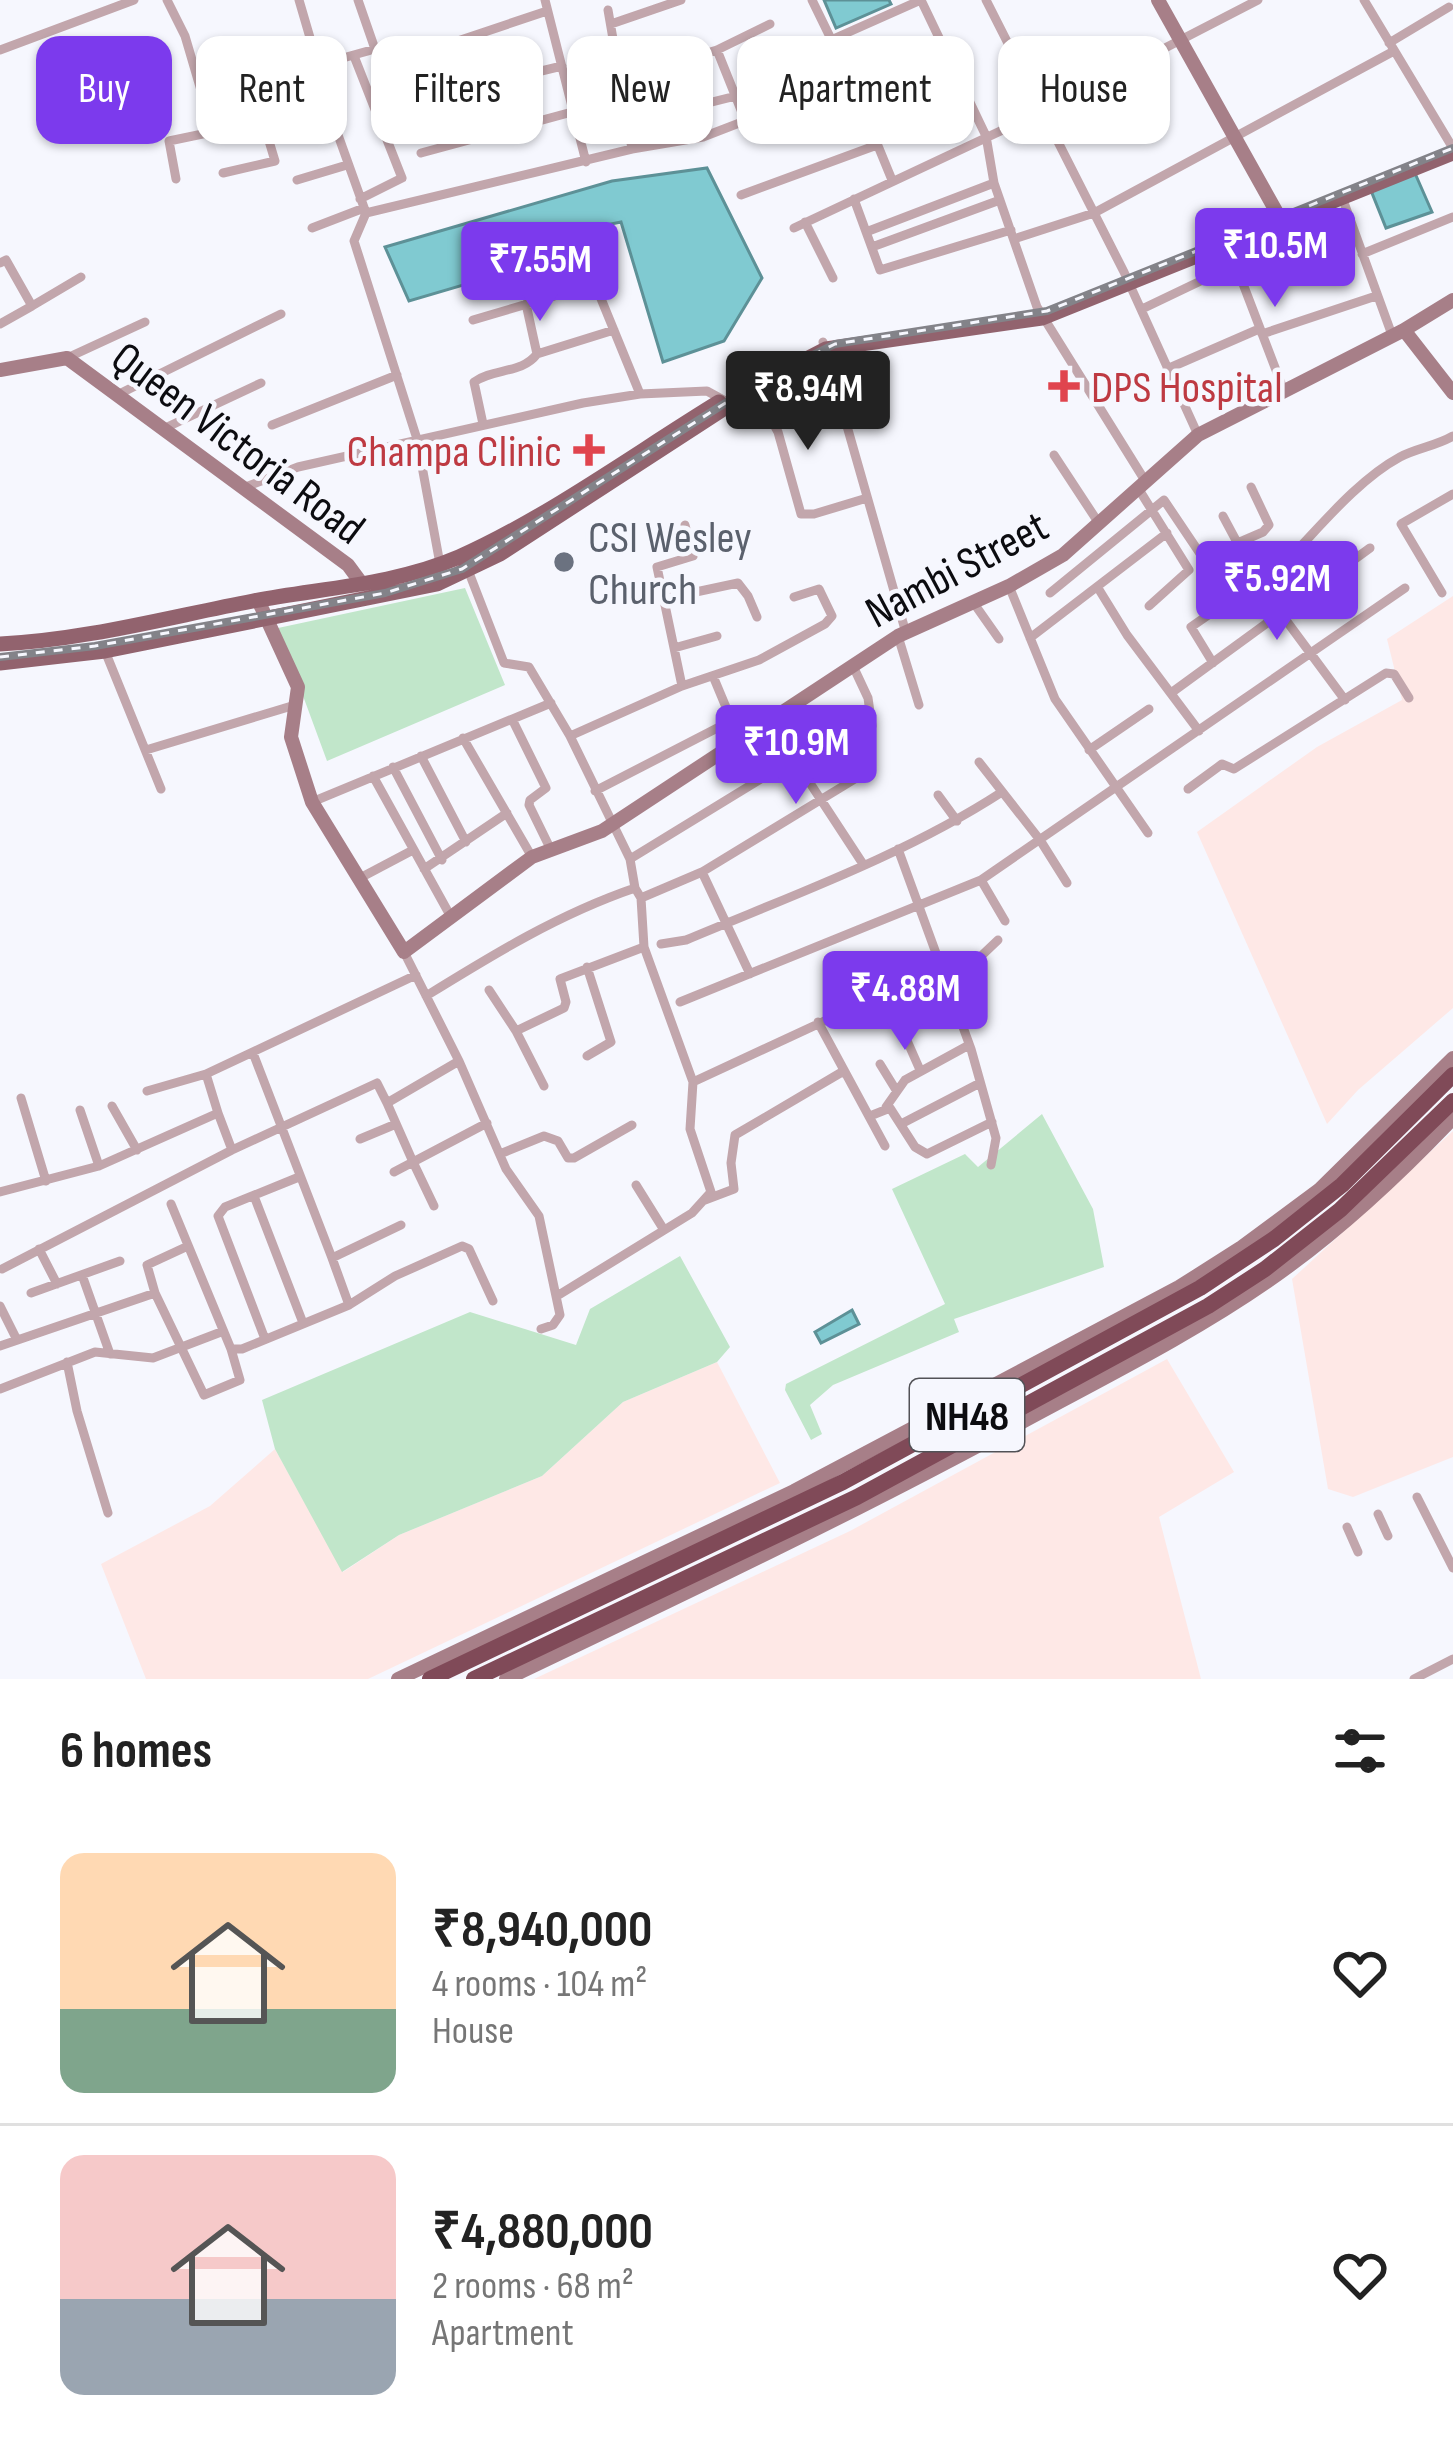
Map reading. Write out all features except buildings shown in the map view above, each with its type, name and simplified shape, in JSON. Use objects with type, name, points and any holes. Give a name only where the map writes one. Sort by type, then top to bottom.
[{"type":"highway","name":"NH48","points":[[430,1679],[773,1517],[1171,1305],[1237,1264],[1360,1169],[1453,1075]]},
{"type":"highway","name":"NH48","points":[[474,1679],[884,1483],[1238,1287],[1340,1210],[1453,1101]]},
{"type":"highway","points":[[884,1483],[956,1458]]},
{"type":"highway","points":[[706,1534],[773,1517]]},
{"type":"main road","points":[[1126,277],[1227,242],[1278,216],[1342,197],[1452,147]]},
{"type":"main road","points":[[0,662],[105,650],[386,597],[469,572],[727,402],[775,365],[825,346],[1040,312],[1452,147]]},
{"type":"main road","points":[[0,644],[77,635],[362,584],[440,564],[535,516],[825,346]]},
{"type":"street","points":[[0,50],[134,0]]},
{"type":"street","points":[[167,0],[196,73]]},
{"type":"street","points":[[299,0],[310,36]]},
{"type":"street","points":[[347,58],[375,49],[358,0]]},
{"type":"street","points":[[611,24],[681,0]]},
{"type":"street","points":[[812,0],[829,36]]},
{"type":"street","points":[[840,36],[921,0],[938,36]]},
{"type":"street","points":[[986,0],[1004,36]]},
{"type":"street","points":[[1158,0],[1278,216]]},
{"type":"street","points":[[1170,48],[1258,0]]},
{"type":"street","points":[[1364,0],[1452,147]]},
{"type":"street","points":[[464,36],[546,5],[567,89]]},
{"type":"street","points":[[854,199],[880,270],[1094,213],[1391,47],[1449,7]]},
{"type":"street","points":[[608,10],[613,36]]},
{"type":"street","points":[[713,51],[770,24]]},
{"type":"street","points":[[713,102],[736,96],[717,50]]},
{"type":"street","points":[[354,56],[402,178],[363,207]]},
{"type":"street","points":[[543,71],[562,66]]},
{"type":"street","points":[[974,111],[986,136],[994,183],[1040,312],[1189,570],[1149,606]]},
{"type":"street","points":[[421,153],[567,113]]},
{"type":"street","points":[[313,228],[363,207],[703,136],[737,123]]},
{"type":"street","points":[[833,278],[800,225],[998,131]]},
{"type":"street","points":[[176,179],[166,143],[196,135]]},
{"type":"street","points":[[223,173],[275,161],[270,144]]},
{"type":"street","points":[[340,144],[363,207],[354,241],[416,439],[440,564]]},
{"type":"street","points":[[581,144],[586,162]]},
{"type":"street","points":[[631,144],[632,149]]},
{"type":"street","points":[[1060,144],[1198,435]]},
{"type":"street","points":[[741,195],[877,145],[892,180]]},
{"type":"street","points":[[297,180],[347,165]]},
{"type":"street","points":[[866,232],[994,183]]},
{"type":"street","points":[[1342,197],[1376,296],[1398,333],[1453,393]]},
{"type":"street","points":[[872,247],[1000,200]]},
{"type":"street","points":[[1362,254],[1453,217]]},
{"type":"street","points":[[1227,242],[1284,391]]},
{"type":"street","points":[[2,257],[32,306]]},
{"type":"street","points":[[1142,309],[1234,266]]},
{"type":"street","points":[[0,324],[81,278]]},
{"type":"street","points":[[473,320],[595,284],[640,394]]},
{"type":"street","points":[[1167,369],[1260,332],[1376,296]]},
{"type":"street","name":"Nambi Street","points":[[404,952],[532,857],[611,823],[902,635],[1009,586],[1063,555],[1198,435],[1453,300]]},
{"type":"street","points":[[526,304],[537,354]]},
{"type":"street","points":[[117,395],[280,314]]},
{"type":"street","points":[[67,358],[146,322]]},
{"type":"street","points":[[483,424],[474,382],[522,367],[537,354],[614,330]]},
{"type":"street","points":[[825,346],[919,705]]},
{"type":"street","name":"Queen Victoria Road","points":[[0,370],[67,358],[348,565],[362,584]]},
{"type":"street","points":[[272,425],[397,375]]},
{"type":"street","points":[[163,429],[261,383]]},
{"type":"street","points":[[754,389],[778,432],[801,514],[867,497]]},
{"type":"street","points":[[243,488],[298,467],[416,439],[640,394],[707,391],[727,402]]},
{"type":"street","points":[[1329,578],[1301,546],[1402,456],[1453,436]]},
{"type":"street","points":[[1054,455],[1100,525]]},
{"type":"street","points":[[1050,593],[1166,501],[1200,557],[1238,544],[1268,526],[1251,487]]},
{"type":"street","points":[[1442,593],[1401,524],[1453,494]]},
{"type":"street","points":[[1223,516],[1238,544]]},
{"type":"street","points":[[682,686],[657,567],[693,556],[685,525]]},
{"type":"street","points":[[1030,638],[1167,533]]},
{"type":"street","points":[[1171,693],[1370,548]]},
{"type":"street","points":[[463,555],[504,663],[529,667],[570,736],[631,859],[644,947],[693,1082],[690,1129],[711,1192],[692,1214],[556,1295]]},
{"type":"street","points":[[1214,663],[1192,631],[1194,622],[1258,580],[1345,700]]},
{"type":"street","points":[[663,599],[738,583],[757,617]]},
{"type":"street","points":[[1009,586],[1055,699],[1148,833]]},
{"type":"street","points":[[1098,588],[1199,731]]},
{"type":"street","points":[[680,1002],[922,908],[981,880],[1405,588]]},
{"type":"street","points":[[570,736],[682,686],[759,660],[832,616],[820,589],[794,597]]},
{"type":"street","points":[[258,600],[298,688],[291,737],[313,802],[404,952],[513,1181],[538,1216],[558,1320],[541,1329]]},
{"type":"street","points":[[973,602],[999,639]]},
{"type":"street","points":[[674,648],[717,636]]},
{"type":"street","points":[[105,650],[161,789]]},
{"type":"street","points":[[853,666],[868,698],[872,726]]},
{"type":"street","points":[[1188,789],[1222,764],[1234,769],[1390,672],[1409,698]]},
{"type":"street","points":[[595,790],[725,724],[728,712],[712,676]]},
{"type":"street","points":[[313,802],[551,703]]},
{"type":"street","points":[[146,750],[295,705]]},
{"type":"street","points":[[1089,750],[1149,709]]},
{"type":"street","points":[[512,718],[546,786],[529,802],[551,850]]},
{"type":"street","points":[[770,722],[863,864]]},
{"type":"street","points":[[631,859],[841,730]]},
{"type":"street","points":[[463,738],[532,857]]},
{"type":"street","points":[[421,756],[466,842]]},
{"type":"street","points":[[979,763],[1040,840],[1067,883]]},
{"type":"street","points":[[393,767],[442,860]]},
{"type":"street","points":[[426,995],[528,932],[589,904],[702,872],[863,774]]},
{"type":"street","points":[[373,776],[452,917]]},
{"type":"street","points":[[661,944],[686,940],[898,849],[957,821],[1002,792]]},
{"type":"street","points":[[938,796],[957,821]]},
{"type":"street","points":[[424,869],[507,813]]},
{"type":"street","points":[[898,849],[944,969],[992,1122],[996,1151],[991,1165]]},
{"type":"street","points":[[361,878],[413,850]]},
{"type":"street","points":[[702,872],[750,974]]},
{"type":"street","points":[[981,880],[1005,921]]},
{"type":"street","points":[[693,1082],[818,1022],[978,959],[998,940]]},
{"type":"street","points":[[516,1031],[564,1008],[559,981],[644,947]]},
{"type":"street","points":[[587,967],[611,1042],[587,1056]]},
{"type":"street","points":[[147,1091],[206,1074],[416,975]]},
{"type":"street","points":[[489,990],[544,1085]]},
{"type":"street","points":[[818,1022],[885,1146]]},
{"type":"street","points":[[904,1036],[920,1070]]},
{"type":"street","points":[[870,1116],[886,1107],[896,1090],[920,1070],[969,1045]]},
{"type":"street","points":[[253,1053],[350,1305]]},
{"type":"street","points":[[398,1679],[836,1470],[1215,1264],[1328,1181],[1453,1058]]},
{"type":"street","points":[[387,1103],[459,1060]]},
{"type":"street","points":[[880,1064],[896,1090]]},
{"type":"street","points":[[704,1200],[734,1189],[735,1135],[842,1072]]},
{"type":"street","points":[[206,1074],[232,1150]]},
{"type":"street","points":[[2,1269],[232,1150],[377,1083],[434,1206]]},
{"type":"street","points":[[902,1124],[980,1084]]},
{"type":"street","points":[[22,1098],[46,1180]]},
{"type":"street","points":[[112,1106],[136,1150]]},
{"type":"street","points":[[886,1107],[915,1147],[927,1154],[992,1122]]},
{"type":"street","points":[[80,1110],[100,1166]]},
{"type":"street","points":[[0,1192],[100,1166],[218,1113]]},
{"type":"street","points":[[506,1679],[798,1541],[1176,1338],[1270,1279],[1366,1203],[1453,1118]]},
{"type":"street","points":[[394,1172],[487,1123]]},
{"type":"street","points":[[360,1139],[396,1124]]},
{"type":"street","points":[[500,1154],[544,1136],[558,1141],[570,1159],[632,1125]]},
{"type":"street","points":[[265,1340],[218,1216],[225,1208],[298,1177]]},
{"type":"street","points":[[636,1185],[664,1231]]},
{"type":"street","points":[[254,1196],[303,1323]]},
{"type":"street","points":[[171,1204],[231,1349],[240,1380],[204,1395],[146,1270],[147,1265],[188,1246]]},
{"type":"street","points":[[332,1258],[401,1225]]},
{"type":"street","points":[[231,1349],[238,1351],[350,1305],[395,1276],[464,1245],[493,1301]]},
{"type":"street","points":[[39,1249],[56,1284]]},
{"type":"street","points":[[31,1294],[119,1261]]},
{"type":"street","points":[[82,1275],[110,1354]]},
{"type":"street","points":[[0,1346],[155,1293]]},
{"type":"street","points":[[0,1306],[17,1340]]},
{"type":"street","points":[[0,1389],[95,1352],[153,1358],[221,1332]]},
{"type":"street","points":[[67,1362],[108,1514]]},
{"type":"street","points":[[1417,1497],[1453,1568]]},
{"type":"street","points":[[1378,1514],[1388,1536]]},
{"type":"street","points":[[1347,1527],[1358,1552]]},
{"type":"street","points":[[1414,1679],[1453,1659]]},
{"type":"shaded area","points":[[1453,596],[1453,1008],[1358,1090],[1327,1124],[1197,832],[1317,747],[1402,700],[1387,639]]},
{"type":"shaded area","points":[[1453,1131],[1453,1457],[1353,1497],[1328,1489],[1292,1279]]},
{"type":"shaded area","points":[[1167,1359],[1234,1472],[1159,1517],[1201,1679],[534,1679],[850,1531]]},
{"type":"shaded area","points":[[717,1362],[780,1483],[368,1679],[146,1679],[101,1564],[210,1506],[275,1449],[343,1572],[399,1535],[542,1476],[623,1402]]},
{"type":"green space","points":[[465,588],[505,685],[327,761],[278,628]]},
{"type":"green space","points":[[1042,1114],[1093,1209],[1104,1267],[954,1319],[959,1332],[833,1385],[810,1405],[822,1434],[811,1440],[786,1384],[945,1304],[892,1189],[965,1154],[978,1167]]},
{"type":"green space","points":[[680,1256],[730,1347],[717,1362],[623,1402],[542,1476],[399,1535],[342,1572],[275,1449],[262,1400],[470,1312],[576,1345],[590,1309]]},
{"type":"water","points":[[824,0],[889,0],[891,4],[836,28]]},
{"type":"water","points":[[707,168],[762,278],[724,341],[663,362],[621,222],[565,233],[565,255],[409,301],[385,247],[612,181]]},
{"type":"water","points":[[1414,171],[1432,212],[1386,228],[1370,188]]},
{"type":"water","points":[[852,1310],[859,1324],[821,1343],[815,1332]]},
{"type":"railway","points":[[0,657],[95,646],[385,593],[462,569],[762,380],[835,344],[1047,311],[1453,148]]},
{"type":"place","name":"DPS Hospital","points":[[1064,386]]},
{"type":"place","name":"Champa Clinic","points":[[589,450]]},
{"type":"place","name":"CSI Wesley Church","points":[[564,562]]}]
